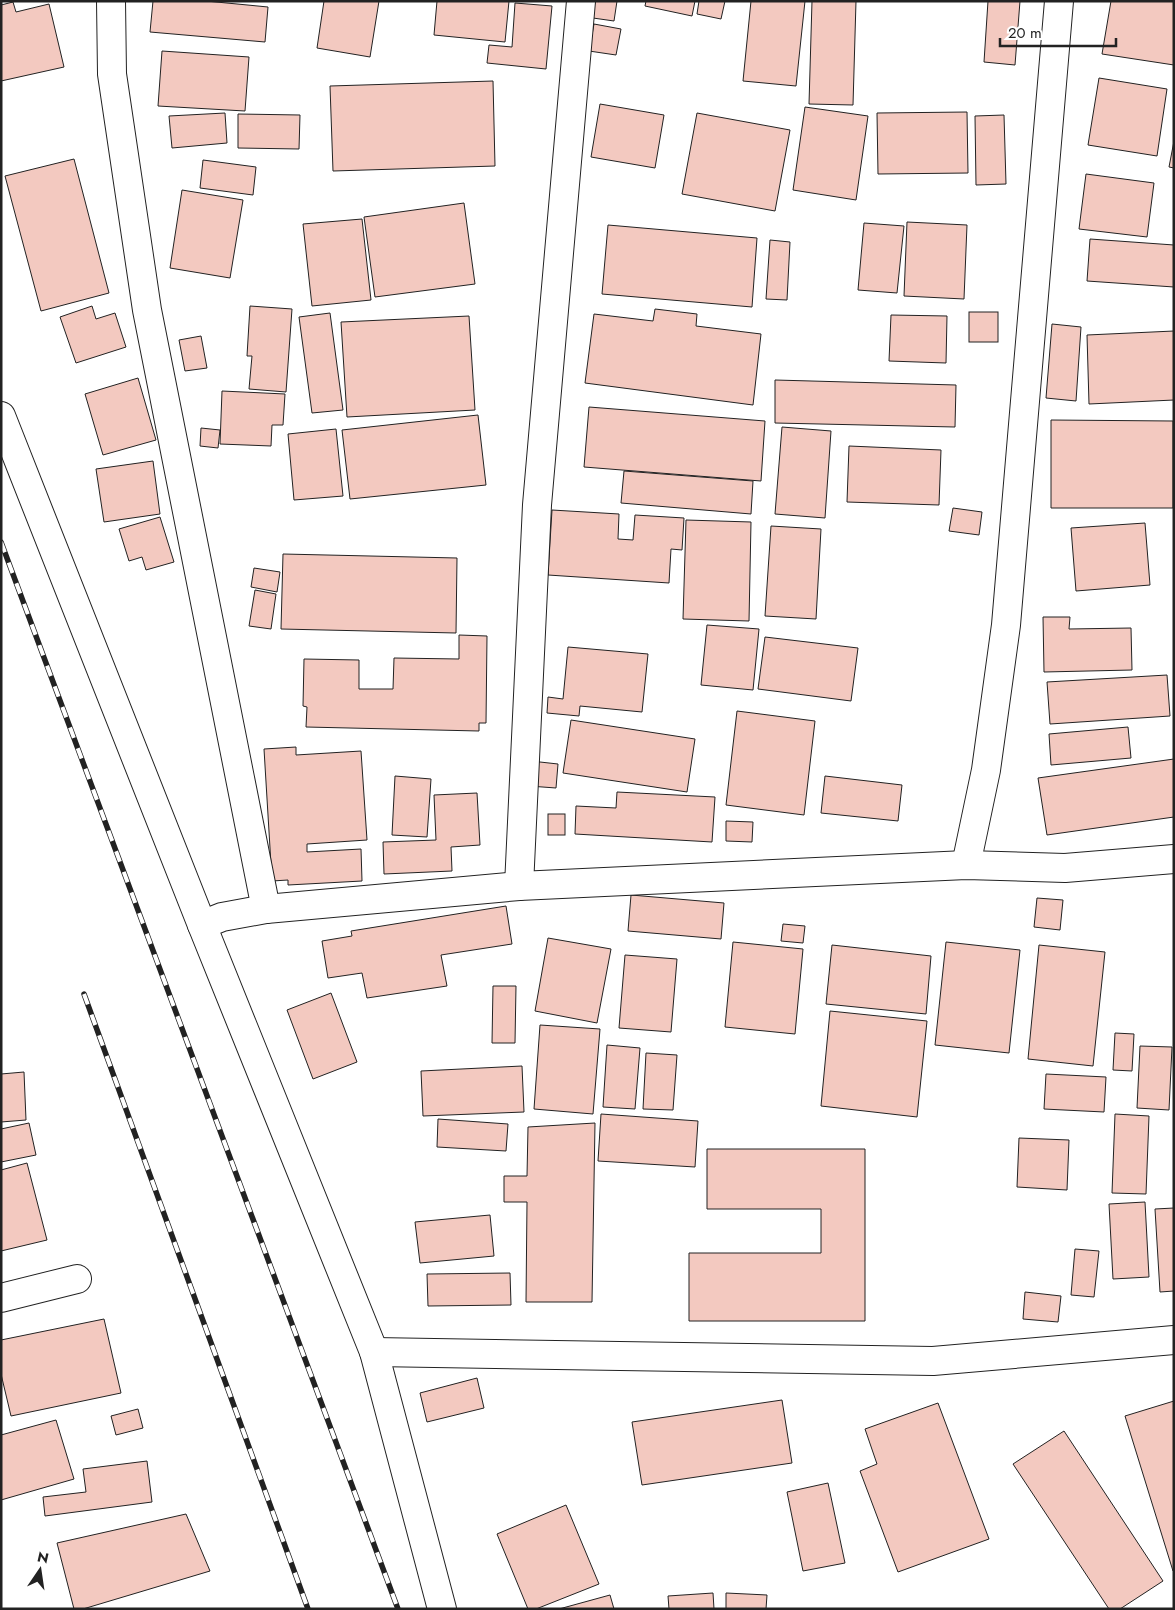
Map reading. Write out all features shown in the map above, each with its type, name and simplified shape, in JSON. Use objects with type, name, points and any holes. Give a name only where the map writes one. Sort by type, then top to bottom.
[{"type":"street","points":[[110,1],[112,74],[147,310],[266,909]]},
{"type":"street","points":[[519,886],[537,505],[581,1]]},
{"type":"street","points":[[966,865],[986,770],[1006,625],[1059,1]]},
{"type":"street","points":[[1,416],[202,925],[374,1352],[442,1609]]},
{"type":"street","points":[[202,925],[222,917],[266,909],[519,886],[966,865],[1065,868],[1174,859]]},
{"type":"street","points":[[1,1298],[76,1279]]},
{"type":"street","points":[[374,1352],[933,1361],[1174,1340]]},
{"type":"building","points":[[153,1],[206,1],[268,7],[265,42],[150,32]]},
{"type":"building","points":[[324,1],[379,1],[370,57],[317,48]]},
{"type":"building","points":[[437,1],[509,1],[505,42],[434,35]]},
{"type":"building","points":[[595,1],[617,1],[614,21],[593,18]]},
{"type":"building","points":[[646,1],[695,1],[692,16],[645,6]]},
{"type":"building","points":[[699,1],[725,1],[721,19],[697,14]]},
{"type":"building","points":[[751,1],[805,1],[796,86],[743,81]]},
{"type":"building","points":[[812,1],[856,1],[853,105],[809,104]]},
{"type":"building","points":[[988,1],[1020,1],[1015,65],[984,62]]},
{"type":"building","points":[[1111,1],[1174,1],[1174,65],[1102,54]]},
{"type":"building","points":[[13,2],[16,12],[49,4],[64,67],[1,81],[1,5]]},
{"type":"building","points":[[515,3],[552,6],[546,69],[487,63],[489,45],[512,47]]},
{"type":"building","points":[[594,24],[621,29],[616,55],[589,51]]},
{"type":"building","points":[[162,51],[249,57],[245,111],[158,106]]},
{"type":"building","points":[[1099,78],[1167,89],[1157,156],[1088,145]]},
{"type":"building","points":[[493,81],[495,166],[333,171],[330,86]]},
{"type":"building","points":[[600,104],[664,115],[655,168],[591,157]]},
{"type":"building","points":[[805,107],[868,116],[856,200],[793,190]]},
{"type":"building","points":[[967,112],[968,173],[878,174],[877,113]]},
{"type":"building","points":[[225,113],[227,143],[172,148],[169,116]]},
{"type":"building","points":[[697,113],[790,130],[775,211],[682,194]]},
{"type":"building","points":[[238,114],[300,115],[299,149],[238,148]]},
{"type":"building","points":[[1004,115],[1006,184],[976,185],[975,116]]},
{"type":"building","points":[[1174,141],[1174,168],[1169,167]]},
{"type":"building","points":[[74,159],[109,293],[41,311],[5,176]]},
{"type":"building","points":[[203,160],[256,167],[253,195],[200,188]]},
{"type":"building","points":[[1086,174],[1154,183],[1147,237],[1079,229]]},
{"type":"building","points":[[182,190],[243,200],[230,278],[170,268]]},
{"type":"building","points":[[464,203],[475,284],[375,297],[364,217]]},
{"type":"building","points":[[362,219],[371,300],[312,306],[303,224]]},
{"type":"building","points":[[907,222],[967,225],[964,299],[904,296]]},
{"type":"building","points":[[864,223],[904,226],[897,293],[858,290]]},
{"type":"building","points":[[608,225],[757,238],[752,307],[602,294]]},
{"type":"building","points":[[1090,239],[1174,245],[1174,287],[1087,281]]},
{"type":"building","points":[[770,240],[790,242],[787,300],[766,299]]},
{"type":"building","points":[[92,306],[96,319],[115,313],[126,347],[76,363],[60,317]]},
{"type":"building","points":[[250,306],[292,309],[286,392],[249,389],[252,356],[247,356]]},
{"type":"building","points":[[655,309],[697,314],[696,326],[761,334],[753,405],[585,383],[594,314],[653,321]]},
{"type":"building","points":[[969,312],[998,312],[998,342],[969,342]]},
{"type":"building","points":[[330,313],[343,410],[312,413],[299,317]]},
{"type":"building","points":[[891,315],[947,316],[946,363],[889,361]]},
{"type":"building","points":[[469,316],[475,410],[347,417],[341,322]]},
{"type":"building","points":[[1052,324],[1081,327],[1076,401],[1046,398]]},
{"type":"building","points":[[1174,331],[1174,400],[1089,404],[1087,335]]},
{"type":"building","points":[[201,336],[207,368],[185,371],[179,340]]},
{"type":"building","points":[[138,378],[156,440],[103,455],[85,394]]},
{"type":"building","points":[[775,380],[956,385],[955,427],[775,423]]},
{"type":"building","points":[[222,391],[285,394],[283,425],[272,425],[271,446],[220,444]]},
{"type":"building","points":[[589,407],[765,421],[761,481],[584,467]]},
{"type":"building","points":[[478,415],[486,485],[350,499],[342,430]]},
{"type":"building","points":[[1051,420],[1173,421],[1173,508],[1051,508]]},
{"type":"building","points":[[782,427],[831,431],[825,518],[775,514]]},
{"type":"building","points":[[201,428],[220,430],[218,448],[200,446]]},
{"type":"building","points":[[336,429],[343,496],[294,500],[288,434]]},
{"type":"building","points":[[849,446],[941,450],[939,505],[847,502]]},
{"type":"building","points":[[153,461],[160,514],[104,522],[96,469]]},
{"type":"building","points":[[624,471],[753,481],[751,514],[621,503]]},
{"type":"building","points":[[953,508],[982,512],[979,535],[949,531]]},
{"type":"building","points":[[552,510],[619,514],[618,539],[633,540],[635,515],[684,518],[682,550],[671,549],[669,583],[548,575]]},
{"type":"building","points":[[160,517],[174,562],[146,570],[142,557],[129,561],[119,529]]},
{"type":"building","points":[[686,520],[751,522],[749,621],[683,619]]},
{"type":"building","points":[[1145,523],[1150,585],[1076,591],[1071,528]]},
{"type":"building","points":[[771,526],[821,529],[816,619],[765,616]]},
{"type":"building","points":[[283,554],[457,558],[456,633],[281,629]]},
{"type":"building","points":[[254,568],[280,572],[277,592],[251,587]]},
{"type":"building","points":[[255,590],[276,594],[271,629],[249,626]]},
{"type":"building","points":[[1043,617],[1070,617],[1069,629],[1131,628],[1132,670],[1044,672]]},
{"type":"building","points":[[707,625],[759,629],[753,690],[701,685]]},
{"type":"building","points":[[459,635],[487,636],[486,723],[479,723],[479,731],[306,727],[307,707],[303,706],[304,659],[359,660],[359,689],[393,689],[394,658],[459,659]]},
{"type":"building","points":[[765,637],[858,648],[851,701],[758,689]]},
{"type":"building","points":[[568,647],[648,654],[642,712],[580,706],[579,716],[547,713],[548,697],[563,699]]},
{"type":"building","points":[[1167,675],[1170,716],[1050,724],[1047,682]]},
{"type":"building","points":[[737,711],[815,721],[804,815],[726,805]]},
{"type":"building","points":[[571,720],[695,739],[687,792],[563,773]]},
{"type":"building","points":[[1128,727],[1131,758],[1051,765],[1049,734]]},
{"type":"building","points":[[296,747],[296,755],[361,751],[367,840],[307,844],[307,852],[361,849],[362,881],[288,885],[288,880],[272,881],[264,749]]},
{"type":"building","points":[[1174,759],[1174,817],[1047,835],[1038,778]]},
{"type":"building","points":[[531,761],[558,764],[556,788],[529,786]]},
{"type":"building","points":[[395,776],[431,779],[427,837],[392,835]]},
{"type":"building","points":[[825,776],[902,785],[898,821],[821,813]]},
{"type":"building","points":[[617,792],[715,797],[712,842],[575,834],[576,806],[616,808]]},
{"type":"building","points":[[477,793],[480,845],[451,847],[452,871],[384,874],[383,842],[436,840],[434,795]]},
{"type":"building","points":[[548,814],[565,814],[565,835],[548,835]]},
{"type":"building","points":[[726,821],[753,822],[752,842],[726,841]]},
{"type":"building","points":[[631,895],[724,903],[721,939],[628,931]]},
{"type":"building","points":[[1037,898],[1063,900],[1060,930],[1034,927]]},
{"type":"building","points":[[506,906],[512,944],[441,955],[447,986],[367,998],[362,973],[328,978],[322,941],[352,936],[351,931]]},
{"type":"building","points":[[783,924],[805,926],[803,943],[781,941]]},
{"type":"building","points":[[548,938],[611,949],[597,1023],[535,1011]]},
{"type":"building","points":[[733,942],[803,949],[795,1034],[725,1027]]},
{"type":"building","points":[[946,942],[1020,950],[1009,1053],[935,1045]]},
{"type":"building","points":[[832,945],[931,956],[926,1014],[826,1004]]},
{"type":"building","points":[[1039,945],[1105,952],[1093,1066],[1028,1059]]},
{"type":"building","points":[[625,955],[677,959],[671,1032],[619,1028]]},
{"type":"building","points":[[493,986],[516,986],[515,1043],[492,1043]]},
{"type":"building","points":[[331,993],[357,1062],[313,1079],[287,1010]]},
{"type":"building","points":[[830,1011],[927,1021],[917,1117],[821,1106]]},
{"type":"building","points":[[540,1025],[600,1029],[593,1114],[534,1109]]},
{"type":"building","points":[[1115,1033],[1134,1034],[1132,1071],[1113,1070]]},
{"type":"building","points":[[607,1045],[640,1048],[635,1109],[603,1107]]},
{"type":"building","points":[[1140,1046],[1172,1047],[1169,1110],[1137,1108]]},
{"type":"building","points":[[646,1053],[677,1055],[673,1110],[643,1109]]},
{"type":"building","points":[[522,1066],[524,1112],[423,1116],[421,1071]]},
{"type":"building","points":[[24,1072],[26,1120],[1,1122],[1,1074]]},
{"type":"building","points":[[1046,1074],[1106,1077],[1104,1112],[1044,1109]]},
{"type":"building","points":[[601,1114],[698,1121],[695,1167],[598,1161]]},
{"type":"building","points":[[1115,1114],[1149,1116],[1146,1194],[1112,1193]]},
{"type":"building","points":[[438,1119],[508,1124],[506,1151],[437,1147]]},
{"type":"building","points":[[29,1123],[36,1155],[1,1162],[1,1129]]},
{"type":"building","points":[[595,1123],[592,1302],[526,1302],[527,1202],[504,1202],[504,1176],[527,1176],[528,1127]]},
{"type":"building","points":[[1019,1138],[1069,1140],[1067,1190],[1017,1187]]},
{"type":"building","points":[[707,1149],[865,1149],[865,1321],[689,1321],[689,1253],[821,1253],[821,1209],[707,1209]]},
{"type":"building","points":[[27,1163],[47,1240],[1,1251],[1,1170]]},
{"type":"building","points":[[1145,1202],[1149,1277],[1113,1279],[1109,1204]]},
{"type":"building","points":[[1174,1208],[1174,1291],[1160,1292],[1155,1209]]},
{"type":"building","points":[[490,1215],[494,1256],[420,1263],[415,1222]]},
{"type":"building","points":[[1075,1249],[1099,1251],[1094,1297],[1071,1295]]},
{"type":"building","points":[[510,1273],[511,1305],[428,1306],[427,1274]]},
{"type":"building","points":[[1025,1292],[1061,1296],[1058,1322],[1023,1319]]},
{"type":"building","points":[[104,1319],[121,1393],[11,1416],[1,1374],[1,1340]]},
{"type":"building","points":[[477,1378],[484,1408],[427,1422],[420,1393]]},
{"type":"building","points":[[782,1400],[792,1463],[642,1485],[632,1422]]},
{"type":"building","points":[[1174,1401],[1174,1571],[1173,1571],[1125,1416]]},
{"type":"building","points":[[938,1403],[989,1539],[898,1572],[860,1471],[877,1464],[865,1429]]},
{"type":"building","points":[[138,1409],[143,1428],[116,1435],[111,1416]]},
{"type":"building","points":[[56,1420],[74,1479],[1,1500],[1,1435]]},
{"type":"building","points":[[1064,1431],[1163,1581],[1120,1609],[1109,1609],[1013,1464]]},
{"type":"building","points":[[147,1461],[152,1502],[45,1516],[43,1497],[86,1492],[83,1469]]},
{"type":"building","points":[[828,1483],[845,1563],[803,1571],[787,1492]]},
{"type":"building","points":[[566,1505],[599,1584],[536,1609],[528,1609],[497,1534]]},
{"type":"building","points":[[186,1514],[210,1571],[83,1609],[74,1609],[57,1543]]},
{"type":"building","points":[[713,1593],[714,1609],[669,1609],[668,1596]]},
{"type":"building","points":[[726,1593],[767,1595],[766,1609],[726,1609]]},
{"type":"building","points":[[610,1595],[614,1609],[559,1609]]},
{"type":"railway","points":[[1,542],[398,1609]]},
{"type":"railway","points":[[84,994],[308,1609]]}]
